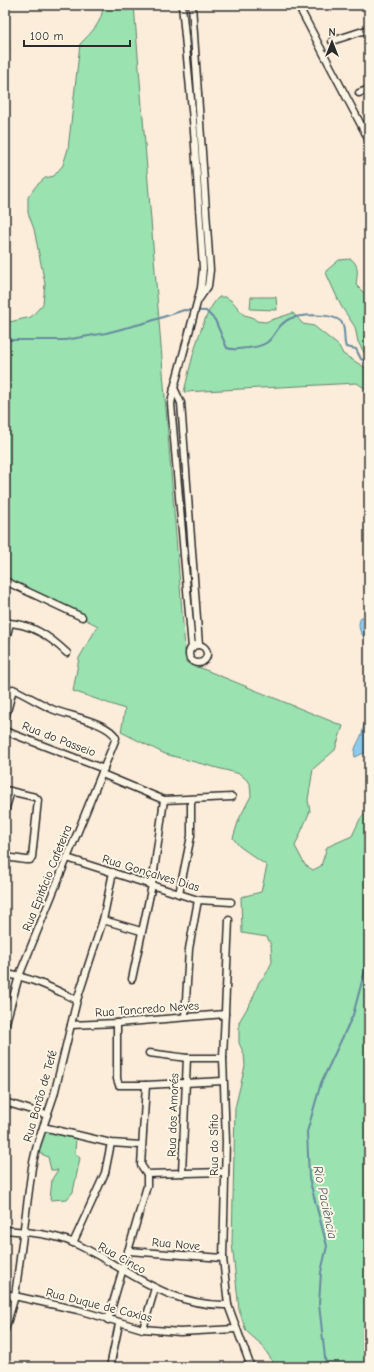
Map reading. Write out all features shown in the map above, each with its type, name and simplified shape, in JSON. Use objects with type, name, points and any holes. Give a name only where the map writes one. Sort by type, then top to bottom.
[{"type":"street","points":[[182,5],[186,39],[191,54]]},
{"type":"street","points":[[192,5],[193,39],[191,54],[202,193],[203,268],[197,302],[174,388],[172,420],[192,648],[189,654],[192,660],[202,662],[207,653],[204,648],[199,645]]},
{"type":"street","points":[[298,5],[369,140]]},
{"type":"street","points":[[332,41],[369,29]]},
{"type":"street","points":[[5,39],[5,53]]},
{"type":"street","points":[[186,39],[193,39]]},
{"type":"street","points":[[359,93],[369,89]]},
{"type":"street","points":[[174,388],[181,404],[199,645]]},
{"type":"street","points":[[5,581],[82,617]]},
{"type":"street","points":[[5,643],[8,623],[43,632],[67,653]]},
{"type":"street","points":[[192,648],[199,645]]},
{"type":"street","name":"Rua Epitácio Cafeteira","points":[[5,719],[13,689],[52,709],[94,723],[116,735],[116,741],[19,976],[5,1026]]},
{"type":"street","name":"Rua do Passeio","points":[[5,731],[103,771],[134,788],[164,800],[232,797]]},
{"type":"street","points":[[5,811],[8,791],[35,797],[38,803],[32,857],[30,860],[26,860],[5,857]]},
{"type":"street","points":[[132,978],[152,885],[164,800]]},
{"type":"street","points":[[179,894],[191,836],[191,800]]},
{"type":"street","name":"Rua Gonçalves Dias","points":[[67,858],[198,900],[231,902]]},
{"type":"street","name":"Rua Barão de Tefé","points":[[5,1330],[15,1296],[32,1167],[54,1095],[77,1000],[103,920],[113,872]]},
{"type":"street","points":[[185,1017],[189,949],[198,900]]},
{"type":"street","points":[[103,920],[141,931]]},
{"type":"street","name":"Rua do Sítio","points":[[229,920],[223,1058],[226,1141],[223,1258],[228,1305],[235,1329],[251,1367]]},
{"type":"street","points":[[5,974],[19,976],[77,1000]]},
{"type":"street","name":"Rua Tancredo Neves","points":[[71,1025],[117,1023],[225,1014]]},
{"type":"street","points":[[117,1023],[117,1079],[119,1085],[186,1084],[223,1081]]},
{"type":"street","points":[[148,1053],[187,1058],[223,1058]]},
{"type":"street","name":"Rua dos Amorés","points":[[182,1172],[187,1058]]},
{"type":"street","points":[[108,1320],[147,1186],[147,1174],[141,1164],[146,1085]]},
{"type":"street","points":[[5,1102],[47,1115]]},
{"type":"street","points":[[43,1127],[111,1143],[141,1146]]},
{"type":"street","points":[[73,1243],[105,1173],[111,1143]]},
{"type":"street","points":[[147,1174],[225,1172]]},
{"type":"street","name":"Rua Cinco","points":[[5,1230],[52,1237],[73,1243],[155,1288],[189,1302],[209,1306],[228,1305]]},
{"type":"street","name":"Rua Nove","points":[[128,1251],[223,1258]]},
{"type":"street","points":[[143,1329],[155,1288]]},
{"type":"street","name":"Rua Duque de Caxias","points":[[5,1294],[78,1310],[119,1324],[143,1329],[180,1332],[235,1329]]},
{"type":"street","points":[[110,1367],[119,1324]]},
{"type":"green space","points":[[103,5],[134,5],[186,662],[343,726],[335,750],[313,769],[308,800],[310,811],[295,846],[305,865],[313,870],[321,866],[327,847],[352,836],[360,819],[369,809],[369,1367],[276,1367],[262,1345],[246,1331],[239,1310],[232,1243],[235,1108],[245,1066],[244,1054],[239,1043],[239,1022],[252,1000],[259,982],[266,974],[272,962],[271,945],[267,937],[242,933],[241,897],[261,892],[267,866],[239,846],[233,838],[239,819],[251,796],[250,783],[240,774],[165,754],[121,732],[125,709],[73,691],[79,658],[98,626],[5,578],[5,323],[31,317],[43,304],[45,284],[34,229],[28,213],[28,197],[36,186],[45,178],[54,176],[63,165],[68,149],[80,44],[99,22]]},
{"type":"green space","points":[[351,259],[357,267],[356,285],[364,293],[369,292],[369,334],[364,336],[369,345],[369,355],[365,354],[358,342],[355,327],[341,306],[326,273],[326,271],[339,260]]},
{"type":"green space","points":[[219,297],[225,297],[232,301],[244,315],[252,317],[257,321],[265,322],[293,313],[303,324],[314,326],[339,346],[343,354],[369,370],[369,388],[366,389],[357,383],[184,392],[193,355],[202,328],[213,305]]},
{"type":"green space","points":[[251,297],[276,297],[277,310],[250,309]]},
{"type":"green space","points":[[44,1130],[76,1138],[75,1153],[80,1158],[73,1192],[67,1199],[50,1200],[52,1179],[58,1170],[51,1170],[48,1157],[37,1152]]},
{"type":"water","points":[[361,617],[363,617],[369,624],[369,641],[364,637],[359,628]]},
{"type":"water","points":[[369,696],[369,755],[364,753],[355,757],[355,750],[363,730],[366,705]]},
{"type":"waterway","points":[[5,340],[65,340],[106,333],[148,322],[184,310],[206,311],[215,320],[227,348],[248,348],[265,344],[283,323],[289,319],[300,316],[316,315],[332,317],[342,323],[346,347],[356,349],[361,359],[369,363]]},
{"type":"waterway","name":"Rio Paciência","points":[[369,543],[367,546],[369,557]]},
{"type":"waterway","name":"Rio Paciência","points":[[326,1367],[319,1304],[321,1272],[327,1246],[309,1178],[307,1132],[321,1083],[353,1015],[369,955]]}]
